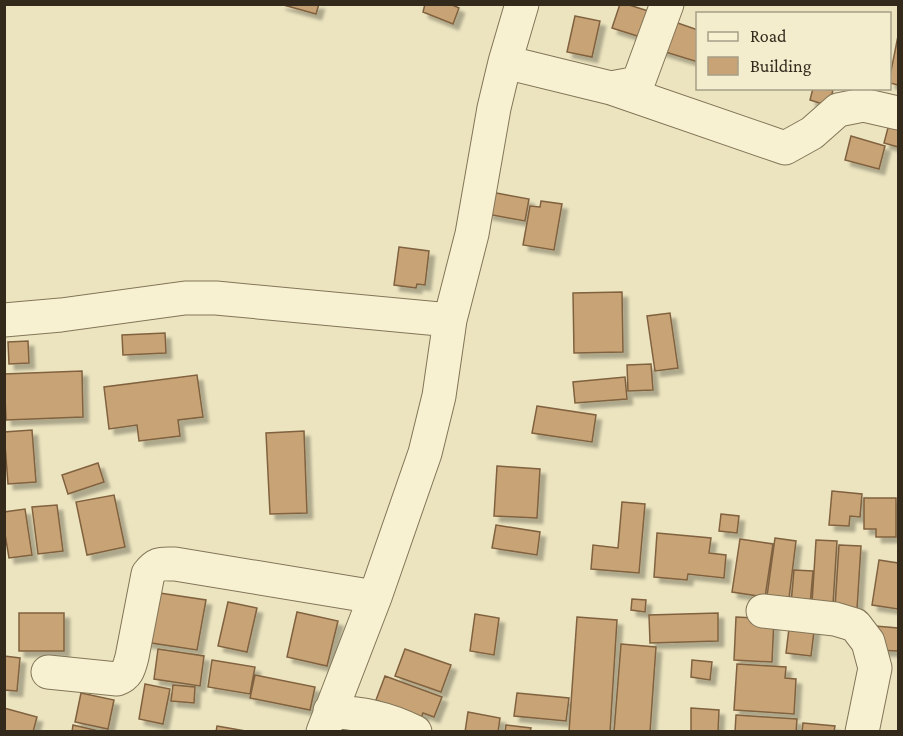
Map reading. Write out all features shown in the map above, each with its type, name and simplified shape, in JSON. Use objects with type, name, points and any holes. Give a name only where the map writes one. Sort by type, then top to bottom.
[{"type":"street","points":[[326,721],[375,597],[425,453],[439,396],[450,320],[472,234],[494,108],[522,4]]},
{"type":"street","points":[[611,88],[638,84],[667,4]]},
{"type":"street","points":[[505,63],[611,88],[785,148],[812,133],[838,110],[862,105],[898,113]]},
{"type":"street","points":[[4,320],[61,315],[185,298],[206,298],[450,320]]},
{"type":"street","points":[[48,672],[117,679],[124,676],[129,670],[148,574],[158,564],[175,564],[375,597]]},
{"type":"street","points":[[763,611],[836,619],[855,625],[868,642],[875,668],[862,732]]},
{"type":"street","points":[[326,721],[366,714],[398,723],[415,732]]},
{"type":"building","points":[[280,4],[319,4],[316,14]]},
{"type":"building","points":[[425,4],[450,4],[459,8],[453,24],[423,12]]},
{"type":"building","points":[[620,4],[661,15],[653,41],[612,28]]},
{"type":"building","points":[[575,16],[600,21],[592,57],[567,52]]},
{"type":"building","points":[[669,20],[696,29],[696,61],[659,50]]},
{"type":"building","points":[[898,36],[898,85],[891,83]]},
{"type":"building","points":[[812,90],[833,90],[829,106],[810,100]]},
{"type":"building","points":[[894,105],[898,106],[898,147],[884,143]]},
{"type":"building","points":[[851,136],[885,146],[879,169],[845,160]]},
{"type":"building","points":[[491,192],[529,199],[525,221],[487,214]]},
{"type":"building","points":[[541,201],[562,204],[554,250],[523,245],[530,206],[540,207]]},
{"type":"building","points":[[399,247],[429,251],[425,285],[417,284],[416,288],[394,285]]},
{"type":"building","points":[[622,292],[623,352],[574,353],[573,293]]},
{"type":"building","points":[[670,313],[678,368],[655,371],[647,316]]},
{"type":"building","points":[[165,333],[166,353],[123,355],[122,335]]},
{"type":"building","points":[[28,341],[29,363],[9,364],[8,342]]},
{"type":"building","points":[[651,364],[653,390],[628,391],[627,365]]},
{"type":"building","points":[[82,371],[83,417],[6,420],[4,374]]},
{"type":"building","points":[[197,375],[203,417],[178,420],[180,436],[139,441],[137,425],[109,429],[104,387]]},
{"type":"building","points":[[625,377],[627,399],[575,403],[573,382]]},
{"type":"building","points":[[537,406],[596,415],[592,442],[532,433]]},
{"type":"building","points":[[32,430],[36,482],[8,484],[4,432]]},
{"type":"building","points":[[304,431],[307,513],[270,514],[266,433]]},
{"type":"building","points":[[98,463],[104,482],[68,494],[62,475]]},
{"type":"building","points":[[497,466],[540,469],[537,518],[494,516]]},
{"type":"building","points":[[832,491],[862,494],[860,517],[850,516],[849,526],[829,525]]},
{"type":"building","points":[[114,495],[125,547],[87,555],[76,502]]},
{"type":"building","points":[[864,498],[896,498],[896,537],[876,537],[876,529],[864,529]]},
{"type":"building","points":[[622,502],[645,504],[639,573],[591,569],[593,545],[618,548]]},
{"type":"building","points":[[57,505],[63,551],[38,554],[32,507]]},
{"type":"building","points":[[25,509],[32,555],[9,558],[4,512]]},
{"type":"building","points":[[721,514],[739,516],[737,533],[719,531]]},
{"type":"building","points":[[496,525],[540,532],[537,555],[492,548]]},
{"type":"building","points":[[657,533],[711,538],[709,553],[726,555],[724,578],[688,574],[687,580],[654,577]]},
{"type":"building","points":[[775,538],[796,541],[789,598],[767,596]]},
{"type":"building","points":[[740,539],[773,544],[765,597],[732,592]]},
{"type":"building","points":[[816,540],[837,541],[833,604],[812,603]]},
{"type":"building","points":[[839,545],[861,546],[857,609],[835,607]]},
{"type":"building","points":[[879,560],[898,563],[898,609],[872,605]]},
{"type":"building","points":[[794,570],[813,571],[810,605],[791,604]]},
{"type":"building","points":[[153,592],[206,600],[197,650],[145,642]]},
{"type":"building","points":[[632,599],[646,600],[645,612],[631,610]]},
{"type":"building","points":[[228,602],[257,608],[247,652],[218,646]]},
{"type":"building","points":[[297,612],[338,621],[327,666],[287,657]]},
{"type":"building","points":[[19,613],[64,613],[64,651],[19,651]]},
{"type":"building","points":[[718,613],[718,641],[650,643],[649,615]]},
{"type":"building","points":[[475,614],[499,618],[494,655],[470,651]]},
{"type":"building","points":[[577,617],[617,620],[610,732],[569,732]]},
{"type":"building","points":[[736,617],[774,619],[772,662],[734,660]]},
{"type":"building","points":[[790,620],[815,623],[811,656],[786,653]]},
{"type":"building","points":[[875,626],[898,628],[898,651],[874,650]]},
{"type":"building","points":[[621,644],[656,647],[650,732],[614,732]]},
{"type":"building","points":[[158,649],[204,656],[200,686],[154,679]]},
{"type":"building","points":[[405,649],[451,665],[441,692],[395,676]]},
{"type":"building","points":[[4,656],[20,658],[17,691],[4,690]]},
{"type":"building","points":[[212,660],[255,667],[250,694],[208,687]]},
{"type":"building","points":[[692,660],[712,662],[710,680],[691,677]]},
{"type":"building","points":[[737,664],[786,667],[785,678],[796,679],[794,714],[734,710]]},
{"type":"building","points":[[255,675],[315,687],[310,710],[250,698]]},
{"type":"building","points":[[385,676],[442,697],[434,717],[423,713],[421,718],[376,700]]},
{"type":"building","points":[[145,684],[170,689],[163,724],[139,719]]},
{"type":"building","points":[[173,685],[195,687],[194,703],[171,701]]},
{"type":"building","points":[[81,693],[114,700],[108,729],[75,722]]},
{"type":"building","points":[[517,693],[569,698],[566,721],[514,716]]},
{"type":"building","points":[[4,708],[37,717],[33,732],[4,732]]},
{"type":"building","points":[[691,708],[719,710],[718,732],[691,732]]},
{"type":"building","points":[[468,712],[500,718],[498,732],[465,732]]},
{"type":"building","points":[[736,715],[797,719],[796,732],[735,732]]},
{"type":"building","points":[[803,723],[835,726],[834,732],[802,732]]},
{"type":"building","points":[[73,725],[103,732],[72,732]]},
{"type":"building","points":[[506,725],[531,728],[530,732],[505,732]]},
{"type":"building","points":[[217,726],[245,731],[245,732],[216,732]]}]
